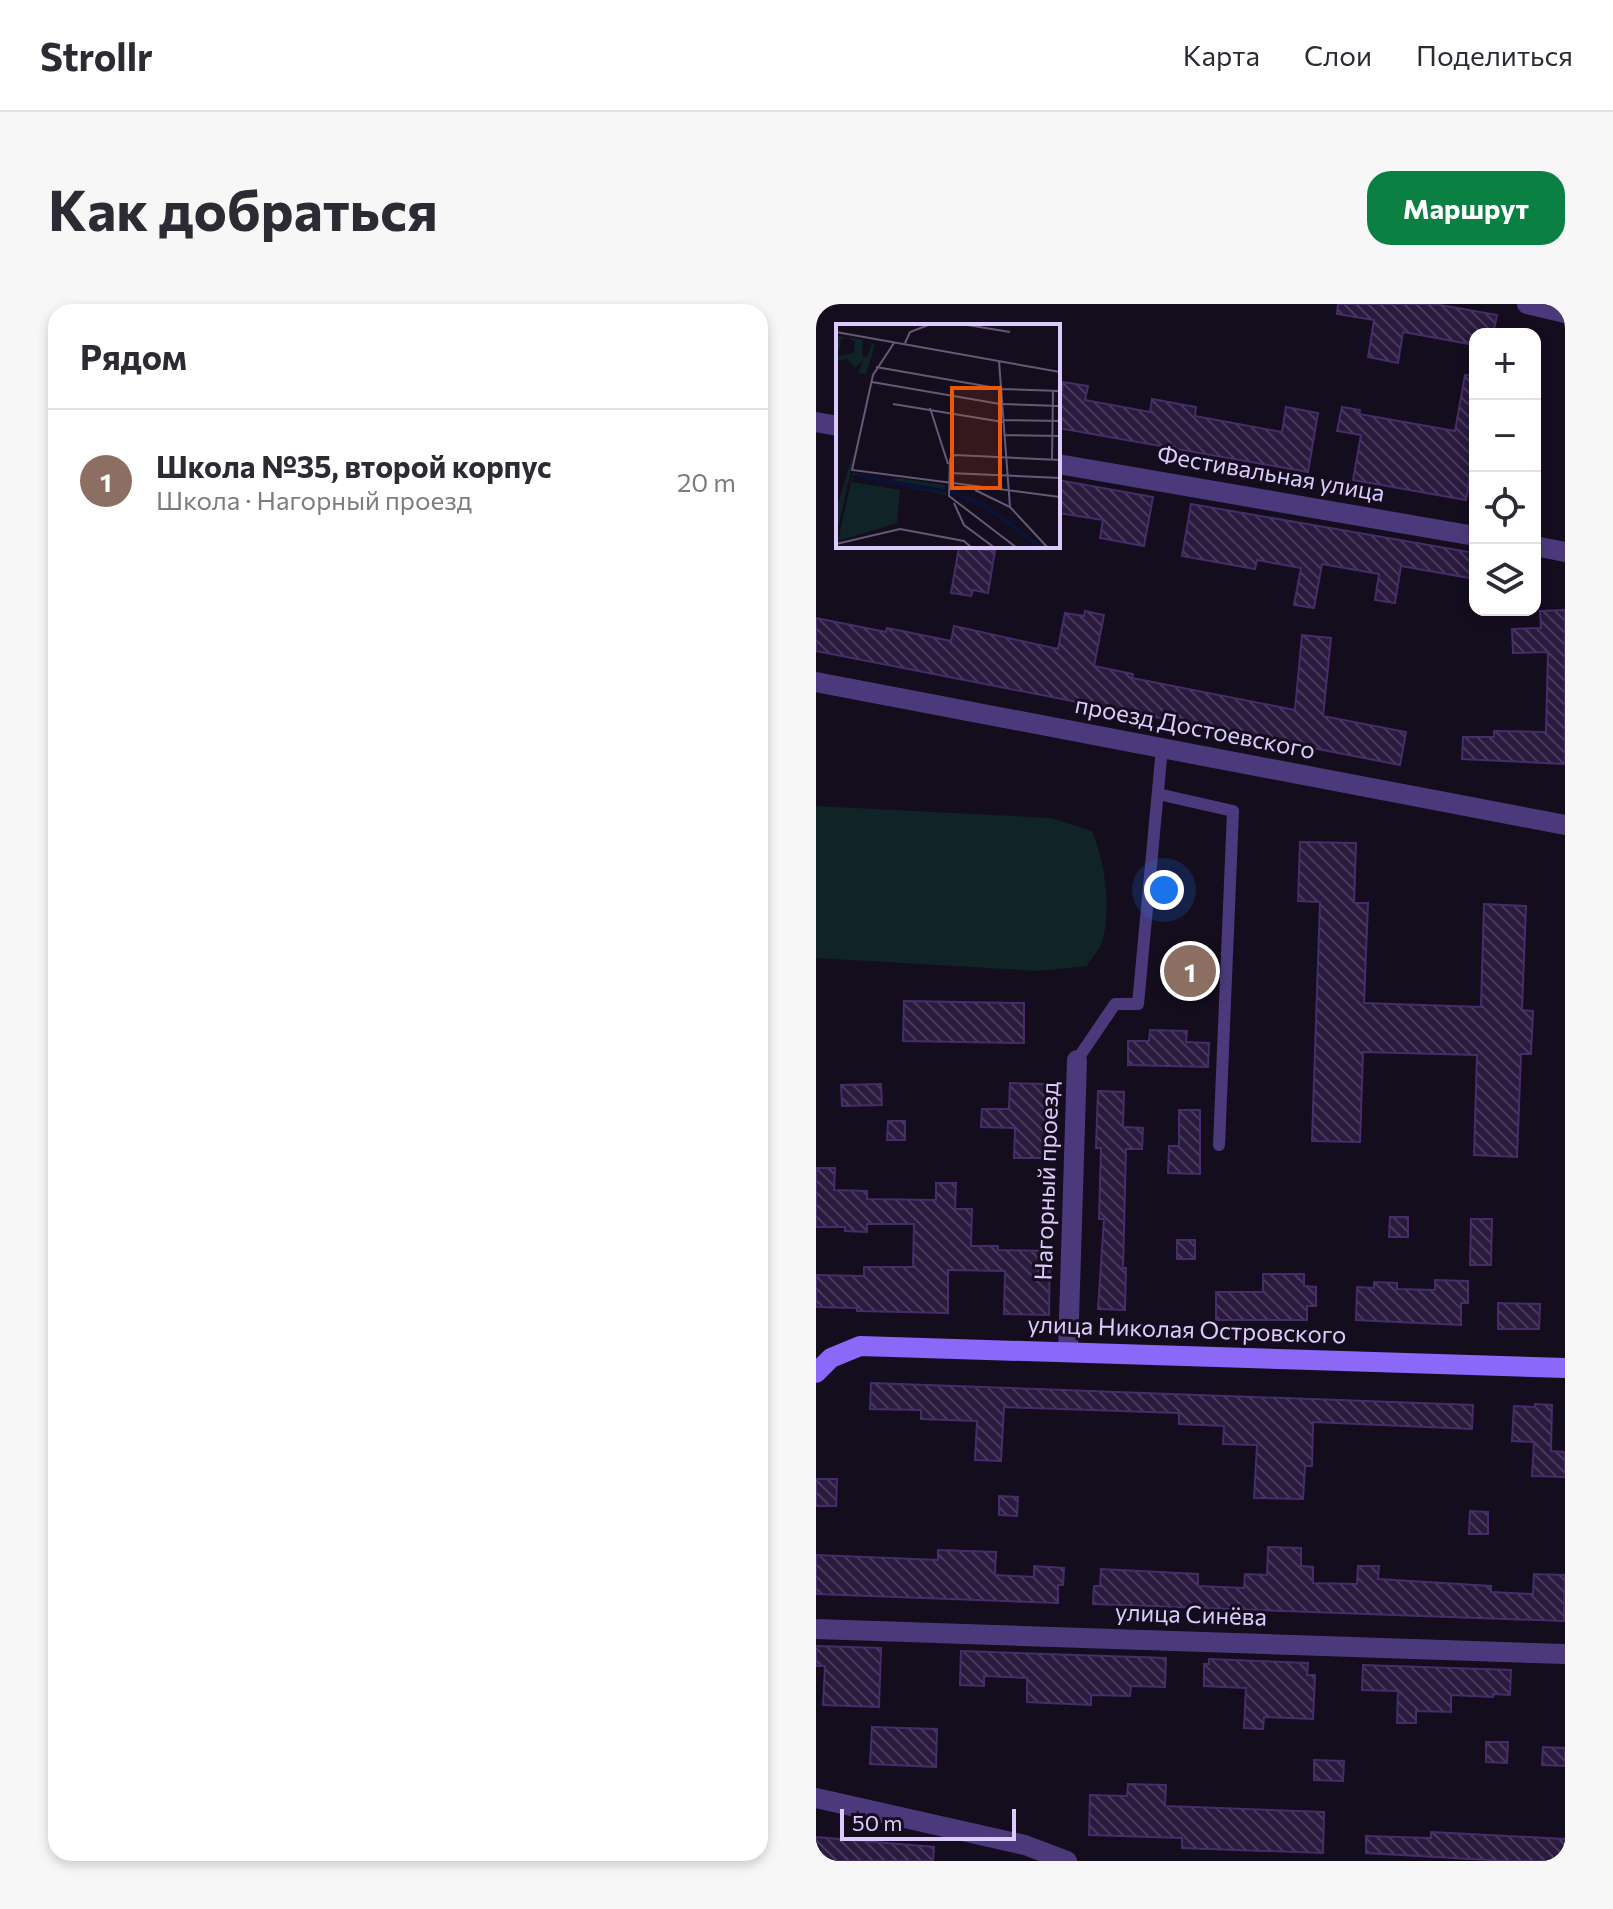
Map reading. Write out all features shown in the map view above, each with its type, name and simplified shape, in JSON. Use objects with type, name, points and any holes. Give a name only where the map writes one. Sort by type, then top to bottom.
[{"type":"street","points":[[1527,304],[1565,313]]},
{"type":"street","points":[[816,422],[836,426]]},
{"type":"street","name":"Фестивальная улица","points":[[1060,464],[1469,535]]},
{"type":"street","points":[[1541,547],[1565,552]]},
{"type":"street","name":"проезд Достоевского","points":[[816,682],[1565,825]]},
{"type":"street","name":"Нагорный проезд","points":[[1068,1351],[1077,1060]]},
{"type":"street","name":"улица Николая Островского","points":[[816,1373],[824,1358],[860,1346],[1565,1368]]},
{"type":"street","name":"улица Синёва","points":[[816,1629],[1565,1654]]},
{"type":"street","points":[[816,1798],[1025,1845],[1067,1861]]},
{"type":"lane","points":[[1077,1060],[1115,1004],[1138,1004],[1162,748]]},
{"type":"lane","points":[[1158,794],[1233,811],[1219,1145]]},
{"type":"green space","points":[[816,806],[1051,818],[1092,831],[1103,870],[1106,898],[1105,926],[1100,946],[1087,966],[1038,971],[816,958]]},
{"type":"building","points":[[1338,304],[1435,304],[1497,315],[1494,328],[1469,328],[1469,344],[1403,332],[1398,363],[1368,357],[1374,320],[1337,314]]},
{"type":"building","points":[[1465,375],[1469,375],[1469,483],[1466,500],[1353,480],[1361,435],[1337,431],[1342,407],[1360,410],[1359,414],[1455,431]]},
{"type":"building","points":[[1063,382],[1088,386],[1085,400],[1150,412],[1152,399],[1196,407],[1195,416],[1282,432],[1286,407],[1318,413],[1308,472],[1060,428]]},
{"type":"building","points":[[1060,480],[1153,497],[1144,546],[1100,538],[1103,520],[1060,513]]},
{"type":"building","points":[[1191,504],[1469,552],[1469,578],[1401,566],[1395,603],[1375,600],[1379,574],[1322,564],[1314,608],[1294,605],[1301,568],[1257,560],[1255,569],[1182,556]]},
{"type":"building","points":[[959,548],[995,551],[988,593],[973,590],[971,596],[951,593]]},
{"type":"building","points":[[1565,610],[1565,764],[1462,759],[1463,737],[1494,737],[1494,731],[1546,732],[1548,652],[1513,653],[1512,629],[1541,628],[1541,611]]},
{"type":"building","points":[[1085,611],[1104,615],[1094,666],[1133,674],[1132,678],[1295,710],[1302,635],[1331,638],[1323,716],[1406,732],[1400,765],[816,651],[816,618],[951,641],[954,626],[1058,649],[1065,613],[1084,616]]},
{"type":"building","points":[[1300,842],[1356,843],[1354,903],[1368,903],[1364,1003],[1481,1007],[1484,904],[1526,906],[1522,1010],[1533,1011],[1531,1054],[1521,1054],[1517,1157],[1474,1155],[1477,1055],[1363,1052],[1360,1142],[1312,1141],[1320,902],[1298,901]]},
{"type":"building","points":[[904,1001],[1024,1003],[1024,1043],[903,1041]]},
{"type":"building","points":[[1150,1030],[1187,1031],[1186,1042],[1209,1043],[1208,1067],[1128,1065],[1128,1041],[1149,1041]]},
{"type":"building","points":[[1010,1083],[1047,1084],[1048,1158],[1014,1158],[1015,1128],[981,1127],[982,1109],[1009,1109]]},
{"type":"building","points":[[881,1084],[882,1105],[842,1106],[841,1085]]},
{"type":"building","points":[[1098,1091],[1124,1092],[1123,1127],[1143,1128],[1142,1149],[1126,1149],[1125,1310],[1098,1309],[1104,1219],[1099,1219],[1101,1148],[1096,1148]]},
{"type":"building","points":[[1179,1110],[1200,1110],[1200,1174],[1168,1173],[1169,1146],[1179,1146]]},
{"type":"building","points":[[888,1121],[905,1121],[905,1140],[887,1140]]},
{"type":"building","points":[[816,1168],[835,1168],[834,1190],[867,1191],[867,1199],[936,1200],[936,1183],[956,1183],[955,1209],[972,1209],[971,1246],[1050,1251],[1049,1315],[1004,1314],[1005,1271],[948,1270],[948,1313],[816,1307],[816,1275],[864,1276],[864,1267],[913,1267],[914,1224],[867,1224],[867,1232],[845,1231],[845,1227],[816,1227]]},
{"type":"building","points":[[1390,1217],[1408,1217],[1408,1237],[1389,1237]]},
{"type":"building","points":[[1471,1219],[1492,1219],[1491,1265],[1470,1265]]},
{"type":"building","points":[[1177,1240],[1195,1240],[1195,1259],[1177,1259]]},
{"type":"building","points":[[1263,1274],[1304,1274],[1304,1286],[1316,1287],[1316,1306],[1307,1306],[1307,1320],[1216,1320],[1216,1292],[1263,1292]]},
{"type":"building","points":[[1435,1280],[1468,1281],[1468,1303],[1461,1303],[1461,1325],[1356,1320],[1357,1287],[1374,1288],[1374,1282],[1397,1283],[1397,1289],[1435,1290]]},
{"type":"building","points":[[1498,1303],[1540,1304],[1539,1329],[1498,1329]]},
{"type":"building","points":[[871,1383],[1473,1405],[1472,1429],[1313,1422],[1312,1466],[1305,1466],[1303,1499],[1254,1498],[1257,1445],[1223,1444],[1224,1426],[1179,1424],[1179,1413],[1004,1407],[1001,1461],[975,1460],[977,1421],[921,1419],[921,1410],[870,1409]]},
{"type":"building","points":[[1535,1404],[1552,1405],[1551,1451],[1565,1452],[1565,1477],[1532,1476],[1534,1442],[1512,1441],[1514,1406],[1535,1407]]},
{"type":"building","points":[[816,1479],[837,1479],[836,1506],[816,1506]]},
{"type":"building","points":[[999,1496],[1018,1497],[1017,1516],[999,1515]]},
{"type":"building","points":[[1470,1511],[1488,1512],[1488,1534],[1469,1534]]},
{"type":"building","points":[[1268,1547],[1301,1548],[1301,1566],[1313,1567],[1313,1583],[1357,1584],[1358,1566],[1379,1566],[1378,1579],[1491,1586],[1491,1592],[1533,1594],[1534,1574],[1565,1575],[1564,1621],[1093,1604],[1094,1586],[1100,1586],[1101,1569],[1198,1574],[1198,1586],[1244,1588],[1245,1574],[1267,1575]]},
{"type":"building","points":[[938,1550],[996,1552],[995,1575],[1034,1577],[1034,1566],[1064,1568],[1063,1585],[1058,1585],[1058,1603],[816,1594],[816,1555],[938,1560]]},
{"type":"building","points":[[816,1646],[881,1648],[879,1707],[823,1705],[825,1666],[816,1666]]},
{"type":"building","points":[[961,1651],[1166,1658],[1165,1687],[1131,1686],[1130,1696],[1091,1695],[1091,1705],[1027,1702],[1027,1678],[984,1676],[984,1686],[960,1685]]},
{"type":"building","points":[[1209,1659],[1308,1663],[1307,1675],[1315,1675],[1313,1719],[1264,1717],[1263,1729],[1244,1728],[1246,1688],[1204,1686],[1204,1664],[1209,1664]]},
{"type":"building","points":[[1363,1665],[1511,1670],[1510,1695],[1451,1695],[1451,1712],[1416,1711],[1416,1723],[1397,1723],[1398,1691],[1362,1690]]},
{"type":"building","points":[[872,1727],[937,1729],[936,1767],[870,1764]]},
{"type":"building","points":[[1486,1742],[1508,1742],[1507,1763],[1486,1762]]},
{"type":"building","points":[[1543,1747],[1565,1748],[1565,1766],[1542,1765]]},
{"type":"building","points":[[1314,1760],[1344,1761],[1343,1781],[1314,1780]]},
{"type":"building","points":[[1128,1784],[1166,1785],[1165,1806],[1324,1812],[1323,1853],[1182,1848],[1182,1838],[1089,1835],[1090,1795],[1127,1796]]},
{"type":"building","points":[[1431,1832],[1565,1839],[1565,1861],[1366,1853],[1366,1836],[1431,1838]]},
{"type":"building","points":[[816,1837],[934,1847],[933,1861],[816,1861]]},
{"type":"place","name":"Школа №35, второй корпус","points":[[1190,971]]}]
